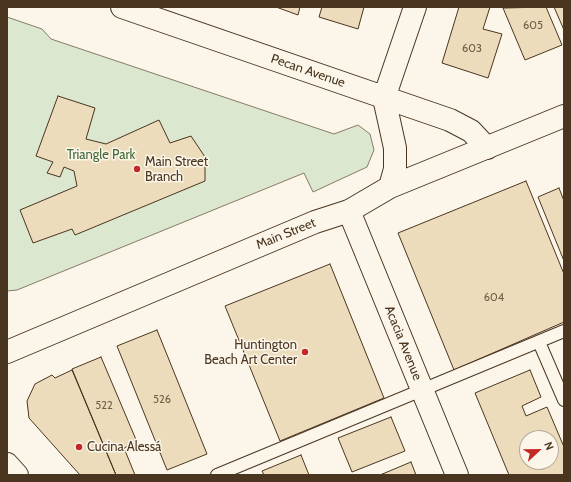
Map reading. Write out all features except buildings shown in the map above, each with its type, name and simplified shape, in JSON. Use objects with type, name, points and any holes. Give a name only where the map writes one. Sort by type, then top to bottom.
[{"type":"street","name":"Pecan Avenue","points":[[122,7],[450,120],[471,131],[487,148]]},
{"type":"street","points":[[390,187],[395,169],[395,148],[384,98],[415,7]]},
{"type":"street","name":"Main Street","points":[[7,352],[314,222],[350,211],[390,187],[564,116]]},
{"type":"street","name":"Acacia Avenue","points":[[350,211],[421,390],[457,475]]},
{"type":"street","points":[[7,464],[17,475]]},
{"type":"lane","points":[[217,475],[564,331]]},
{"type":"lane","points":[[539,342],[564,400]]},
{"type":"green space","name":"Triangle Park","points":[[7,17],[42,29],[51,39],[334,134],[358,125],[370,134],[374,150],[367,167],[313,192],[304,173],[17,290],[7,291]]},
{"type":"place","name":"Main Street Branch","points":[[137,169]]},
{"type":"place","name":"Huntington Beach Art Center","points":[[305,352]]},
{"type":"place","name":"Cucina Alessá","points":[[79,447]]}]
